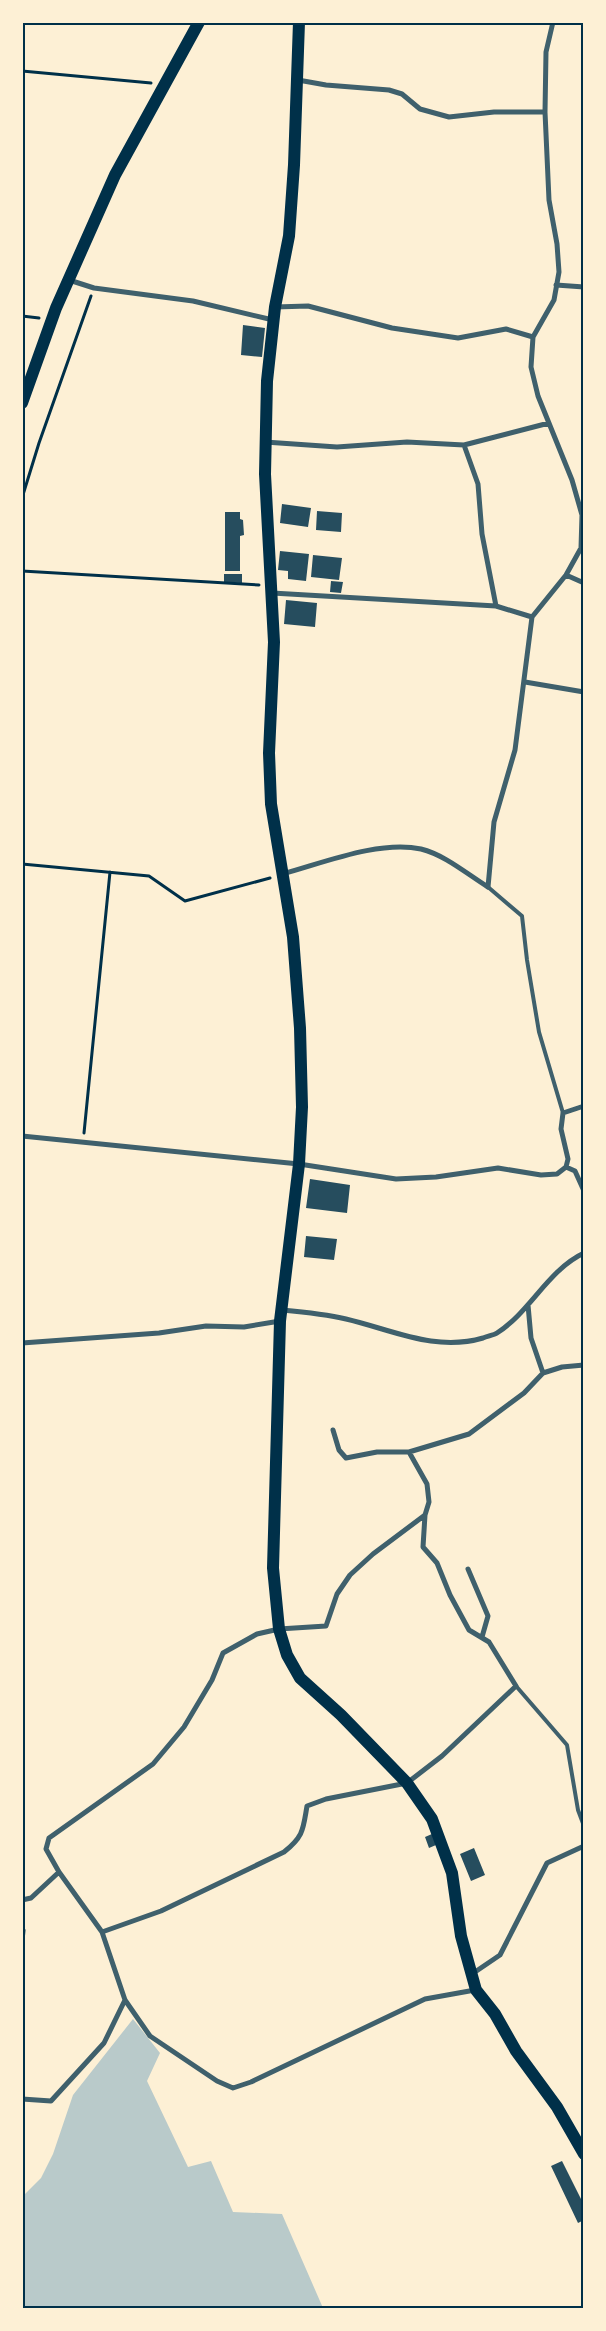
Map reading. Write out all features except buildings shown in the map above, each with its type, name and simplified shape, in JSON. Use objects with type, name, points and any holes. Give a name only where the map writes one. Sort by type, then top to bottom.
[{"type":"main road","points":[[22,404],[56,308],[115,175],[199,22]]},
{"type":"main road","points":[[299,22],[298,80],[289,236],[274,313],[267,380],[265,442],[270,590],[274,642],[269,753],[271,804],[292,937],[300,1028],[302,1107],[299,1164],[281,1316],[273,1568],[279,1629],[287,1655],[300,1678],[341,1715],[407,1782],[432,1819],[452,1873],[461,1936],[476,1990],[495,2014],[516,2051],[557,2107],[584,2154]]},
{"type":"street","points":[[281,875],[366,851],[398,847],[421,849],[440,857],[488,887],[494,822],[515,750],[532,617],[566,575],[580,548],[582,515],[572,480],[538,396],[531,367],[533,337],[554,300],[559,272],[557,244],[549,200],[545,112],[546,52],[553,22]]},
{"type":"street","points":[[298,80],[326,85],[390,90],[402,94],[420,110],[449,117],[494,112],[545,112]]},
{"type":"street","points":[[69,280],[94,288],[274,313],[308,306],[392,328],[458,338],[506,329],[533,337]]},
{"type":"street","points":[[556,286],[584,287]]},
{"type":"street","points":[[265,442],[337,447],[407,442],[464,445],[549,423]]},
{"type":"street","points":[[464,445],[478,484],[482,534],[496,606]]},
{"type":"street","points":[[566,575],[584,583]]},
{"type":"street","points":[[270,590],[496,606],[532,617]]},
{"type":"street","points":[[525,682],[584,692]]},
{"type":"street","points":[[22,1136],[299,1164],[396,1179],[436,1177],[498,1168],[541,1175],[557,1174],[566,1167],[568,1159],[562,1129],[563,1114],[584,1106]]},
{"type":"street","points":[[566,1167],[575,1171],[584,1191]]},
{"type":"street","points":[[22,1343],[159,1333],[206,1326],[244,1327],[281,1316],[315,1312],[348,1319],[423,1341],[464,1343],[497,1334],[574,1257],[584,1253]]},
{"type":"street","points":[[528,1305],[531,1338],[543,1373]]},
{"type":"street","points":[[333,1430],[339,1450],[346,1458],[376,1452],[409,1452],[469,1434],[524,1393],[543,1373],[584,1365]]},
{"type":"street","points":[[102,1932],[161,1911],[284,1852],[297,1841],[303,1829],[307,1806],[326,1799],[407,1782],[442,1756],[516,1686],[489,1642],[469,1630],[450,1595],[437,1563],[423,1547],[425,1515],[429,1502],[426,1484],[409,1452]]},
{"type":"street","points":[[425,1515],[373,1554],[350,1575],[337,1594],[326,1626],[279,1629],[257,1634],[223,1653],[212,1680],[184,1727],[153,1764],[49,1838],[46,1849],[59,1872],[102,1932],[125,2000],[150,2036],[216,2081],[233,2088],[251,2082],[426,1999],[476,1990]]},
{"type":"street","points":[[468,1569],[488,1616],[482,1637]]},
{"type":"street","points":[[471,1974],[500,1955],[547,1864],[584,1846]]},
{"type":"street","points":[[22,1900],[31,1898],[59,1872]]},
{"type":"street","points":[[22,2099],[51,2101],[104,2042],[125,2000]]},
{"type":"lane","points":[[488,887],[522,916],[539,1032],[563,1114]]},
{"type":"lane","points":[[516,1686],[568,1745],[578,1810],[584,1826]]},
{"type":"path","points":[[22,71],[165,84]]},
{"type":"path","points":[[22,498],[94,288]]},
{"type":"path","points":[[22,571],[270,590]]},
{"type":"path","points":[[22,864],[149,876],[185,901],[281,875]]},
{"type":"path","points":[[83,1141],[110,872]]},
{"type":"path","points":[[22,1953],[24,1930]]},
{"type":"shaded area","points":[[133,2019],[160,2053],[147,2081],[188,2167],[211,2161],[233,2212],[282,2214],[323,2308],[23,2308],[23,2196],[41,2178],[53,2154],[73,2095]]}]
